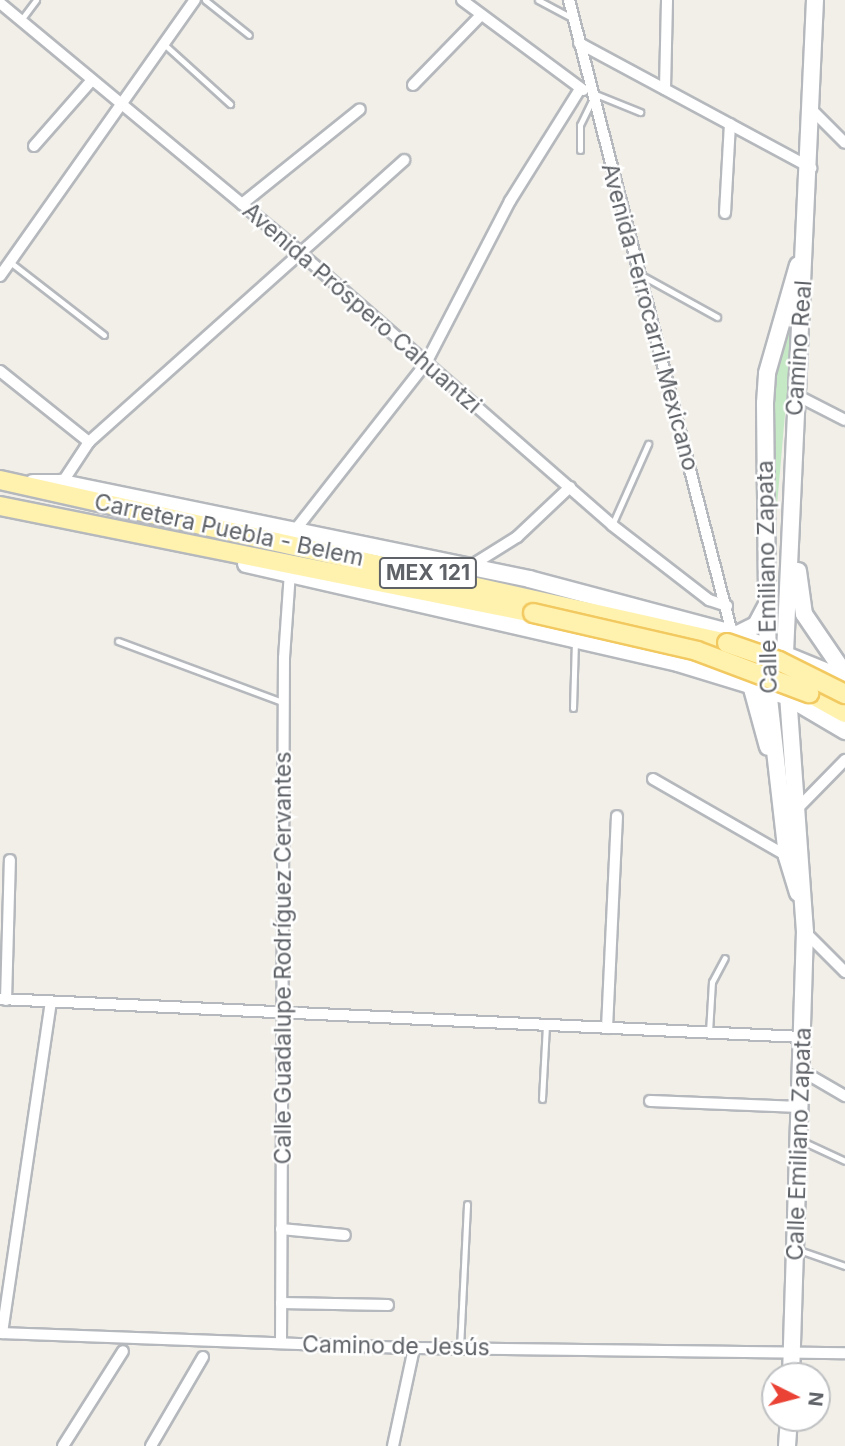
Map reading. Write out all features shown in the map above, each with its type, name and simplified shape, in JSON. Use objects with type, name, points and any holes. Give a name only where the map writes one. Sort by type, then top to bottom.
[{"type":"main road","name":"Camino Real","points":[[786,696],[777,650],[794,446],[811,169],[813,1]]},
{"type":"main road","name":"Calle Emiliano Zapata","points":[[804,912],[787,856],[768,690],[777,650],[769,598],[767,373],[805,244]]},
{"type":"main road","points":[[794,446],[798,589],[804,614],[845,676]]},
{"type":"main road","name":"Carretera Puebla - Belem","points":[[7,482],[62,483],[296,529],[469,567],[734,634],[845,676]]},
{"type":"main road","name":"Carretera Puebla - Belem","points":[[7,482],[680,629],[779,661],[845,694]]},
{"type":"main road","name":"Carretera Puebla - Belem","points":[[0,506],[127,528],[697,650],[759,670],[845,713]]},
{"type":"main road","name":"Carretera Puebla - Belem","points":[[19,509],[575,638],[751,685],[786,696],[845,731]]},
{"type":"main road","points":[[734,634],[756,625],[769,598]]},
{"type":"main road","points":[[751,685],[777,772]]},
{"type":"main road","name":"Calle Emiliano Zapata","points":[[786,696],[804,912],[803,1037],[792,1362]]},
{"type":"main road","points":[[788,733],[793,720],[812,710]]},
{"type":"street","points":[[0,276],[124,107],[195,0]]},
{"type":"street","points":[[296,529],[426,363],[510,201],[587,94],[462,0]]},
{"type":"street","name":"Avenida Ferrocarril Mexicano","points":[[569,0],[587,94],[638,273],[734,634]]},
{"type":"street","points":[[665,89],[667,0]]},
{"type":"street","name":"Avenida Próspero Cahuantzi","points":[[0,3],[298,250],[612,525],[709,600],[727,606]]},
{"type":"street","points":[[413,85],[481,15]]},
{"type":"street","points":[[579,43],[811,169]]},
{"type":"street","points":[[34,146],[92,80]]},
{"type":"street","points":[[242,205],[360,109]]},
{"type":"street","points":[[813,111],[845,142]]},
{"type":"street","points":[[725,213],[730,124]]},
{"type":"street","points":[[62,483],[89,442],[298,250],[404,160]]},
{"type":"street","points":[[0,371],[89,442]]},
{"type":"street","points":[[804,399],[845,420]]},
{"type":"street","points":[[469,567],[517,537],[570,487]]},
{"type":"street","name":"Calle Guadalupe Rodríguez Cervantes","points":[[281,1343],[281,1012],[289,573]]},
{"type":"street","points":[[797,809],[845,760]]},
{"type":"street","points":[[653,779],[787,856]]},
{"type":"street","points":[[607,1028],[617,816]]},
{"type":"street","points":[[10,860],[3,1000],[803,1037]]},
{"type":"street","points":[[804,932],[844,970]]},
{"type":"street","points":[[1,1333],[51,1002]]},
{"type":"street","points":[[802,1071],[845,1096]]},
{"type":"street","points":[[650,1101],[800,1107]]},
{"type":"street","points":[[281,1229],[345,1235]]},
{"type":"street","points":[[281,1303],[388,1305]]},
{"type":"street","name":"Camino de Jesús","points":[[1,1333],[414,1348],[845,1353]]},
{"type":"street","points":[[393,1446],[414,1348]]},
{"type":"street","points":[[63,1446],[123,1351]]},
{"type":"street","points":[[151,1446],[203,1357]]},
{"type":"lane","points":[[21,21],[36,0]]},
{"type":"lane","points":[[205,0],[249,35]]},
{"type":"lane","points":[[538,0],[573,18]]},
{"type":"lane","points":[[165,45],[230,104]]},
{"type":"lane","points":[[580,150],[580,125],[587,94],[640,112]]},
{"type":"lane","points":[[10,262],[104,335]]},
{"type":"lane","points":[[638,273],[717,317]]},
{"type":"lane","points":[[612,525],[648,444]]},
{"type":"lane","points":[[573,708],[575,638]]},
{"type":"lane","points":[[118,641],[285,703]]},
{"type":"lane","points":[[709,1032],[712,982],[725,958]]},
{"type":"lane","points":[[542,1099],[546,1025]]},
{"type":"lane","points":[[799,1140],[845,1161]]},
{"type":"lane","points":[[460,1349],[467,1204]]},
{"type":"lane","points":[[796,1250],[845,1266]]},
{"type":"green space","points":[[796,301],[785,414],[776,517],[773,379]]}]
